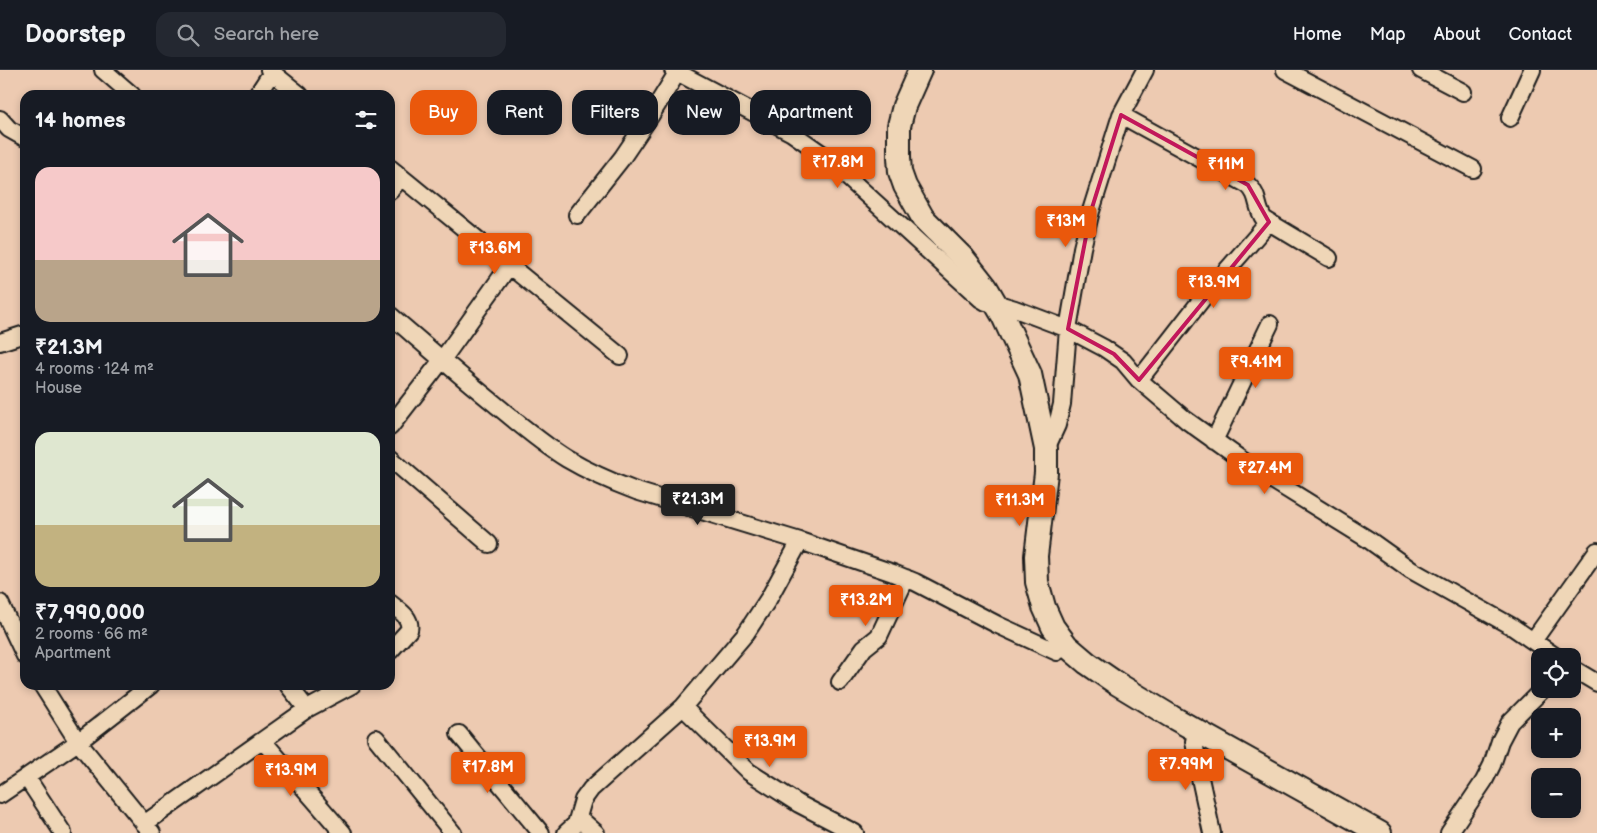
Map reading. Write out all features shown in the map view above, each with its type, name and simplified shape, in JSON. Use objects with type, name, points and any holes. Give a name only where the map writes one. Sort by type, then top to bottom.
[{"type":"main road","points":[[905,70],[890,114],[888,128],[888,153],[897,192],[903,204],[991,302]]},
{"type":"main road","points":[[920,70],[904,106],[899,126],[900,172],[905,186],[923,218],[964,259],[986,287],[1021,383],[1046,474],[1036,556],[1037,582],[1044,607],[1053,627],[1067,646],[1087,663],[1116,683],[1172,717],[1380,833]]},
{"type":"main road","points":[[1041,451],[1024,566],[1026,588],[1031,607],[1043,634],[1057,652],[1074,668],[1117,697],[1358,833]]},
{"type":"street","points":[[103,70],[126,90]]},
{"type":"street","points":[[1041,451],[1057,425],[1062,404],[1068,329],[1082,248],[1091,211],[1121,115],[1145,70]]},
{"type":"street","points":[[1285,70],[1473,169]]},
{"type":"street","points":[[1421,70],[1463,92]]},
{"type":"street","points":[[1510,118],[1532,70]]},
{"type":"street","points":[[260,90],[271,71],[294,90]]},
{"type":"street","points":[[576,215],[622,158],[649,118],[675,71],[792,133],[808,144],[855,184],[977,296],[1068,329],[1114,354],[1140,380],[1186,420],[1253,468],[1369,540],[1411,570],[1481,609],[1543,648]]},
{"type":"street","points":[[1121,115],[1248,185],[1255,192],[1260,213],[1268,222],[1329,258]]},
{"type":"street","points":[[0,119],[9,129],[20,135]]},
{"type":"street","points":[[396,173],[620,356]]},
{"type":"street","points":[[1140,380],[1206,294],[1268,222]]},
{"type":"street","points":[[395,421],[442,360],[509,266]]},
{"type":"street","points":[[395,319],[535,437],[567,459],[590,471],[636,491],[800,541],[906,578],[998,625],[1057,652]]},
{"type":"street","points":[[1214,441],[1270,324]]},
{"type":"street","points":[[0,342],[20,336]]},
{"type":"street","points":[[395,462],[489,544]]},
{"type":"street","points":[[566,833],[576,824],[584,800],[591,789],[683,707],[746,633],[769,598],[800,541]]},
{"type":"street","points":[[1533,641],[1597,551]]},
{"type":"street","points":[[840,682],[864,648],[878,638],[906,578]]},
{"type":"street","points":[[0,603],[20,645]]},
{"type":"street","points":[[395,607],[408,619],[410,625],[409,630],[395,645]]},
{"type":"street","points":[[1581,673],[1597,683]]},
{"type":"street","points":[[45,690],[78,742],[148,828],[307,709],[343,690]]},
{"type":"street","points":[[0,795],[78,742],[145,690]]},
{"type":"street","points":[[292,690],[307,709]]},
{"type":"street","points":[[1449,833],[1484,781],[1510,722],[1534,698]]},
{"type":"street","points":[[683,707],[749,772],[799,804],[855,833]]},
{"type":"street","points":[[459,734],[541,833]]},
{"type":"street","points":[[376,738],[453,833]]},
{"type":"street","points":[[263,741],[343,833]]},
{"type":"street","points":[[1194,741],[1212,833]]},
{"type":"street","points":[[27,778],[63,833]]},
{"type":"street","points":[[578,817],[596,833]]},
{"type":"highlighted area","points":[[1121,115],[1248,185],[1269,222],[1139,380],[1114,354],[1068,329],[1091,211]]}]
